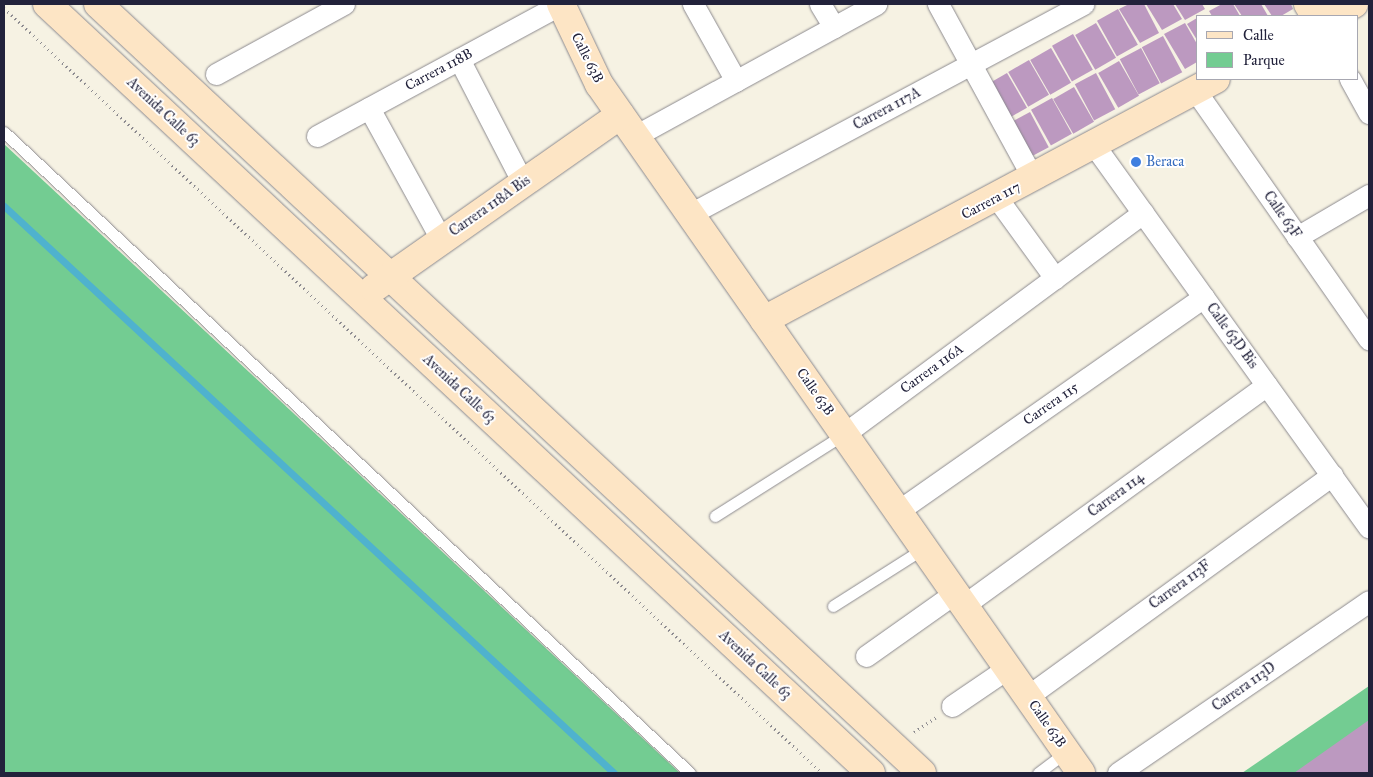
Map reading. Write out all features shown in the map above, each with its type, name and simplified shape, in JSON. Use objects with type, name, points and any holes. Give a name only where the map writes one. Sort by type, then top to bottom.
[{"type":"main road","name":"Avenida Calle 63","points":[[47,4],[871,773]]},
{"type":"main road","points":[[98,4],[389,278],[922,773]]},
{"type":"main road","name":"Calle 63B","points":[[561,4],[599,84],[1074,762]]},
{"type":"main road","points":[[1308,4],[1314,15]]},
{"type":"main road","points":[[1333,15],[1354,4]]},
{"type":"main road","name":"Carrera 117","points":[[764,320],[997,198],[1205,85]]},
{"type":"main road","name":"Carrera 118A Bis","points":[[361,297],[523,183],[628,126]]},
{"type":"street","points":[[216,74],[344,4]]},
{"type":"street","name":"Carrera 118B","points":[[317,136],[561,4]]},
{"type":"street","points":[[693,4],[736,80]]},
{"type":"street","points":[[820,4],[834,27]]},
{"type":"street","points":[[628,126],[736,80],[876,4]]},
{"type":"street","points":[[938,4],[969,64],[1033,178]]},
{"type":"street","name":"Carrera 117A","points":[[690,214],[1084,4]]},
{"type":"street","points":[[460,59],[523,183]]},
{"type":"street","points":[[1351,80],[1369,112]]},
{"type":"street","name":"Calle 63F","points":[[1205,85],[1297,237],[1362,315],[1369,339]]},
{"type":"street","points":[[369,108],[442,241]]},
{"type":"street","name":"Calle 63D Bis","points":[[1094,145],[1369,527]]},
{"type":"street","points":[[1297,237],[1369,195]]},
{"type":"street","points":[[997,198],[1055,278]]},
{"type":"street","name":"Carrera 116A","points":[[844,434],[1143,213]]},
{"type":"street","name":"Carrera 115","points":[[898,511],[1204,297]]},
{"type":"street","name":"Carrera 114","points":[[866,656],[960,599],[1267,385]]},
{"type":"street","name":"Carrera 113F","points":[[1028,696],[1332,475]]},
{"type":"street","name":"Carrera 113D","points":[[1118,773],[1369,601]]},
{"type":"street","points":[[952,706],[1008,668]]},
{"type":"lane","points":[[4,132],[690,773]]},
{"type":"lane","name":"Carrera 116A","points":[[715,516],[844,434]]},
{"type":"lane","points":[[833,606],[924,548]]},
{"type":"lane","points":[[1038,773],[1074,762]]},
{"type":"path","points":[[4,8],[822,773]]},
{"type":"path","points":[[893,746],[952,706]]},
{"type":"green space","points":[[4,144],[680,773],[4,773]]},
{"type":"green space","points":[[1369,686],[1369,773],[1242,773]]},
{"type":"building","points":[[1129,4],[1144,4],[1159,33],[1140,43],[1119,9]]},
{"type":"building","points":[[1146,4],[1173,4],[1182,19],[1162,30]]},
{"type":"building","points":[[1175,4],[1202,4],[1205,9],[1185,20]]},
{"type":"building","points":[[1222,4],[1233,4],[1239,15],[1211,15],[1209,11]]},
{"type":"building","points":[[1234,4],[1261,4],[1267,15],[1241,15]]},
{"type":"building","points":[[1264,4],[1291,4],[1293,9],[1283,15],[1271,15]]},
{"type":"building","points":[[1118,9],[1138,45],[1117,56],[1097,21]]},
{"type":"building","points":[[1196,19],[1196,38],[1187,24]]},
{"type":"building","points":[[1096,23],[1116,58],[1095,70],[1075,35]]},
{"type":"building","points":[[1185,23],[1196,42],[1196,63],[1185,69],[1164,34]]},
{"type":"building","points":[[1073,34],[1093,70],[1072,81],[1052,46]]},
{"type":"building","points":[[1163,36],[1182,72],[1161,83],[1142,47]]},
{"type":"building","points":[[1051,48],[1071,83],[1050,95],[1030,60]]},
{"type":"building","points":[[1141,48],[1160,83],[1139,95],[1120,59]]},
{"type":"building","points":[[1029,60],[1049,95],[1028,107],[1008,72]]},
{"type":"building","points":[[1119,61],[1139,96],[1118,108],[1098,73]]},
{"type":"building","points":[[1007,73],[1027,108],[1007,119],[987,84]]},
{"type":"building","points":[[1096,73],[1115,109],[1094,120],[1075,84]]},
{"type":"building","points":[[1074,87],[1094,122],[1073,134],[1053,99]]},
{"type":"building","points":[[1052,98],[1072,134],[1051,145],[1031,110]]},
{"type":"building","points":[[1030,112],[1049,147],[1028,159],[1009,123]]},
{"type":"building","points":[[1369,720],[1369,773],[1294,773]]},
{"type":"waterway","points":[[4,206],[614,773]]},
{"type":"place","name":"Beraca","points":[[1136,162]]}]
